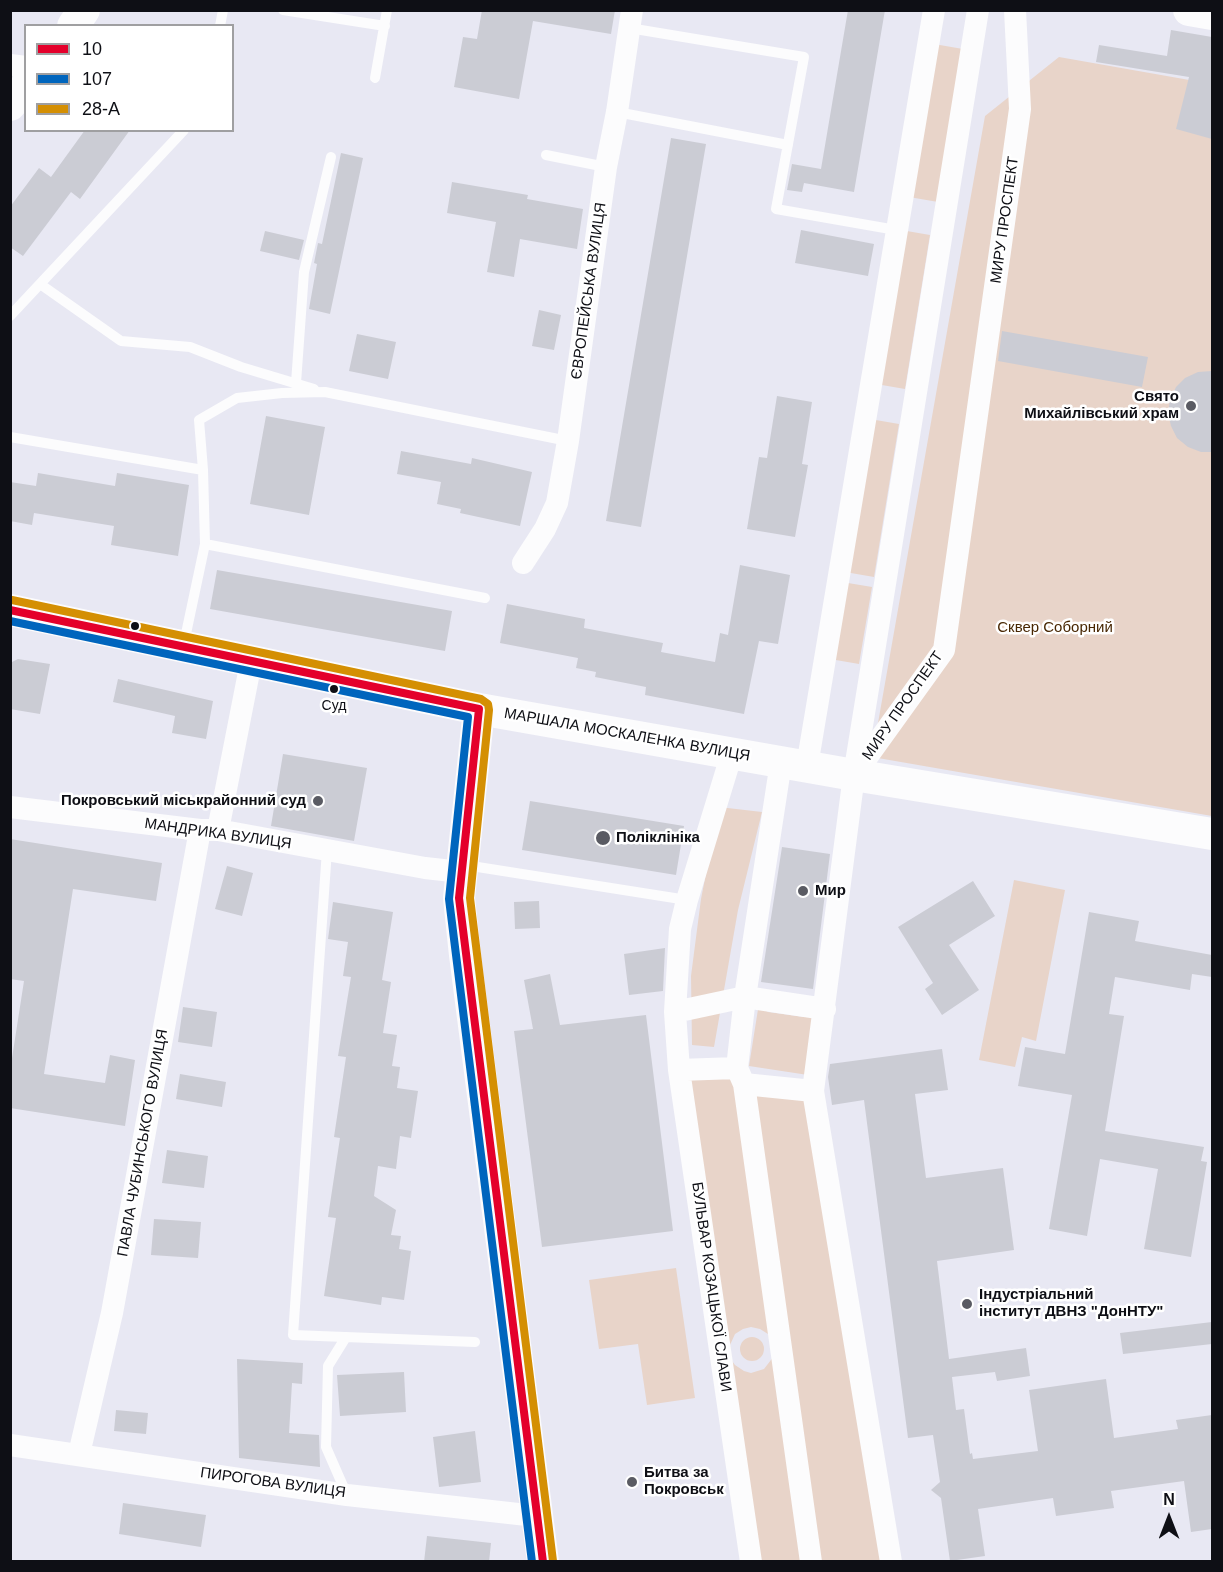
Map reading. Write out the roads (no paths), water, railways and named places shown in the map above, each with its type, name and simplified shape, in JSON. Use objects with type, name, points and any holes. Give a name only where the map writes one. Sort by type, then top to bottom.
[{"type":"street","points":[[74,24],[84,10]]},
{"type":"street","points":[[811,1562],[741,1076],[745,998],[794,764],[896,230],[934,10]]},
{"type":"street","name":"МИРУ ПРОСПЕКТ","points":[[854,775],[978,10]]},
{"type":"street","name":"МИРУ ПРОСПЕКТ","points":[[854,775],[944,650],[1020,109],[1015,10]]},
{"type":"street","points":[[1189,10],[1212,14]]},
{"type":"street","name":"ЄВРОПЕЙСЬКА ВУЛИЦЯ","points":[[523,563],[545,529],[557,502],[568,441],[606,167],[631,19]]},
{"type":"street","points":[[10,105],[24,88]]},
{"type":"street","name":"МАРШАЛА МОСКАЛЕНКА ВУЛИЦЯ","points":[[10,610],[479,709],[854,775],[1212,834]]},
{"type":"street","name":"ПАВЛА ЧУБИНСЬКОГО ВУЛИЦЯ","points":[[79,1454],[112,1313],[209,830],[251,662]]},
{"type":"street","points":[[479,709],[459,898],[543,1562]]},
{"type":"street","name":"БУЛЬВАР КОЗАЦЬКОЇ СЛАВИ","points":[[732,753],[680,929],[675,1012],[679,1070],[751,1562]]},
{"type":"street","points":[[854,775],[813,1091],[891,1562]]},
{"type":"street","name":"МАНДРИКА ВУЛИЦЯ","points":[[10,807],[209,830],[327,850],[461,868]]},
{"type":"street","points":[[675,1012],[745,998],[825,1009]]},
{"type":"street","points":[[679,1070],[741,1076],[813,1091]]},
{"type":"street","name":"ПИРОГОВА ВУЛИЦЯ","points":[[10,1444],[347,1495],[536,1516]]},
{"type":"lane","points":[[283,10],[385,26]]},
{"type":"lane","points":[[375,78],[387,10]]},
{"type":"lane","points":[[631,19],[804,57],[776,208],[896,230]]},
{"type":"lane","points":[[617,112],[788,145]]},
{"type":"lane","points":[[10,316],[182,132]]},
{"type":"lane","points":[[546,155],[606,167]]},
{"type":"lane","points":[[296,383],[304,272],[331,157]]},
{"type":"lane","points":[[40,284],[121,341],[190,347],[241,367],[325,392],[568,441]]},
{"type":"lane","points":[[183,648],[205,544],[199,420],[237,398],[282,393],[325,392]]},
{"type":"lane","points":[[10,437],[203,470]]},
{"type":"lane","points":[[205,544],[485,598]]},
{"type":"lane","points":[[327,850],[293,1335],[475,1342]]},
{"type":"lane","points":[[461,868],[687,900]]},
{"type":"lane","points":[[346,1337],[328,1366],[326,1448],[347,1495]]},
{"type":"place","name":"Свято Михайлівський храм","points":[[1191,406]]},
{"type":"place","name":"Суд","points":[[334,689]]},
{"type":"place","name":"Покровський міськрайонний суд","points":[[318,801]]},
{"type":"place","name":"Поліклініка","points":[[603,838]]},
{"type":"place","name":"Мир","points":[[803,891]]},
{"type":"place","name":"Індустріальний інститут ДВНЗ \"ДонНТУ\"","points":[[967,1304]]},
{"type":"place","name":"Битва за Покровськ","points":[[632,1482]]},
{"type":"park label","name":"Сквер Соборний","points":[[1055,628]]}]
